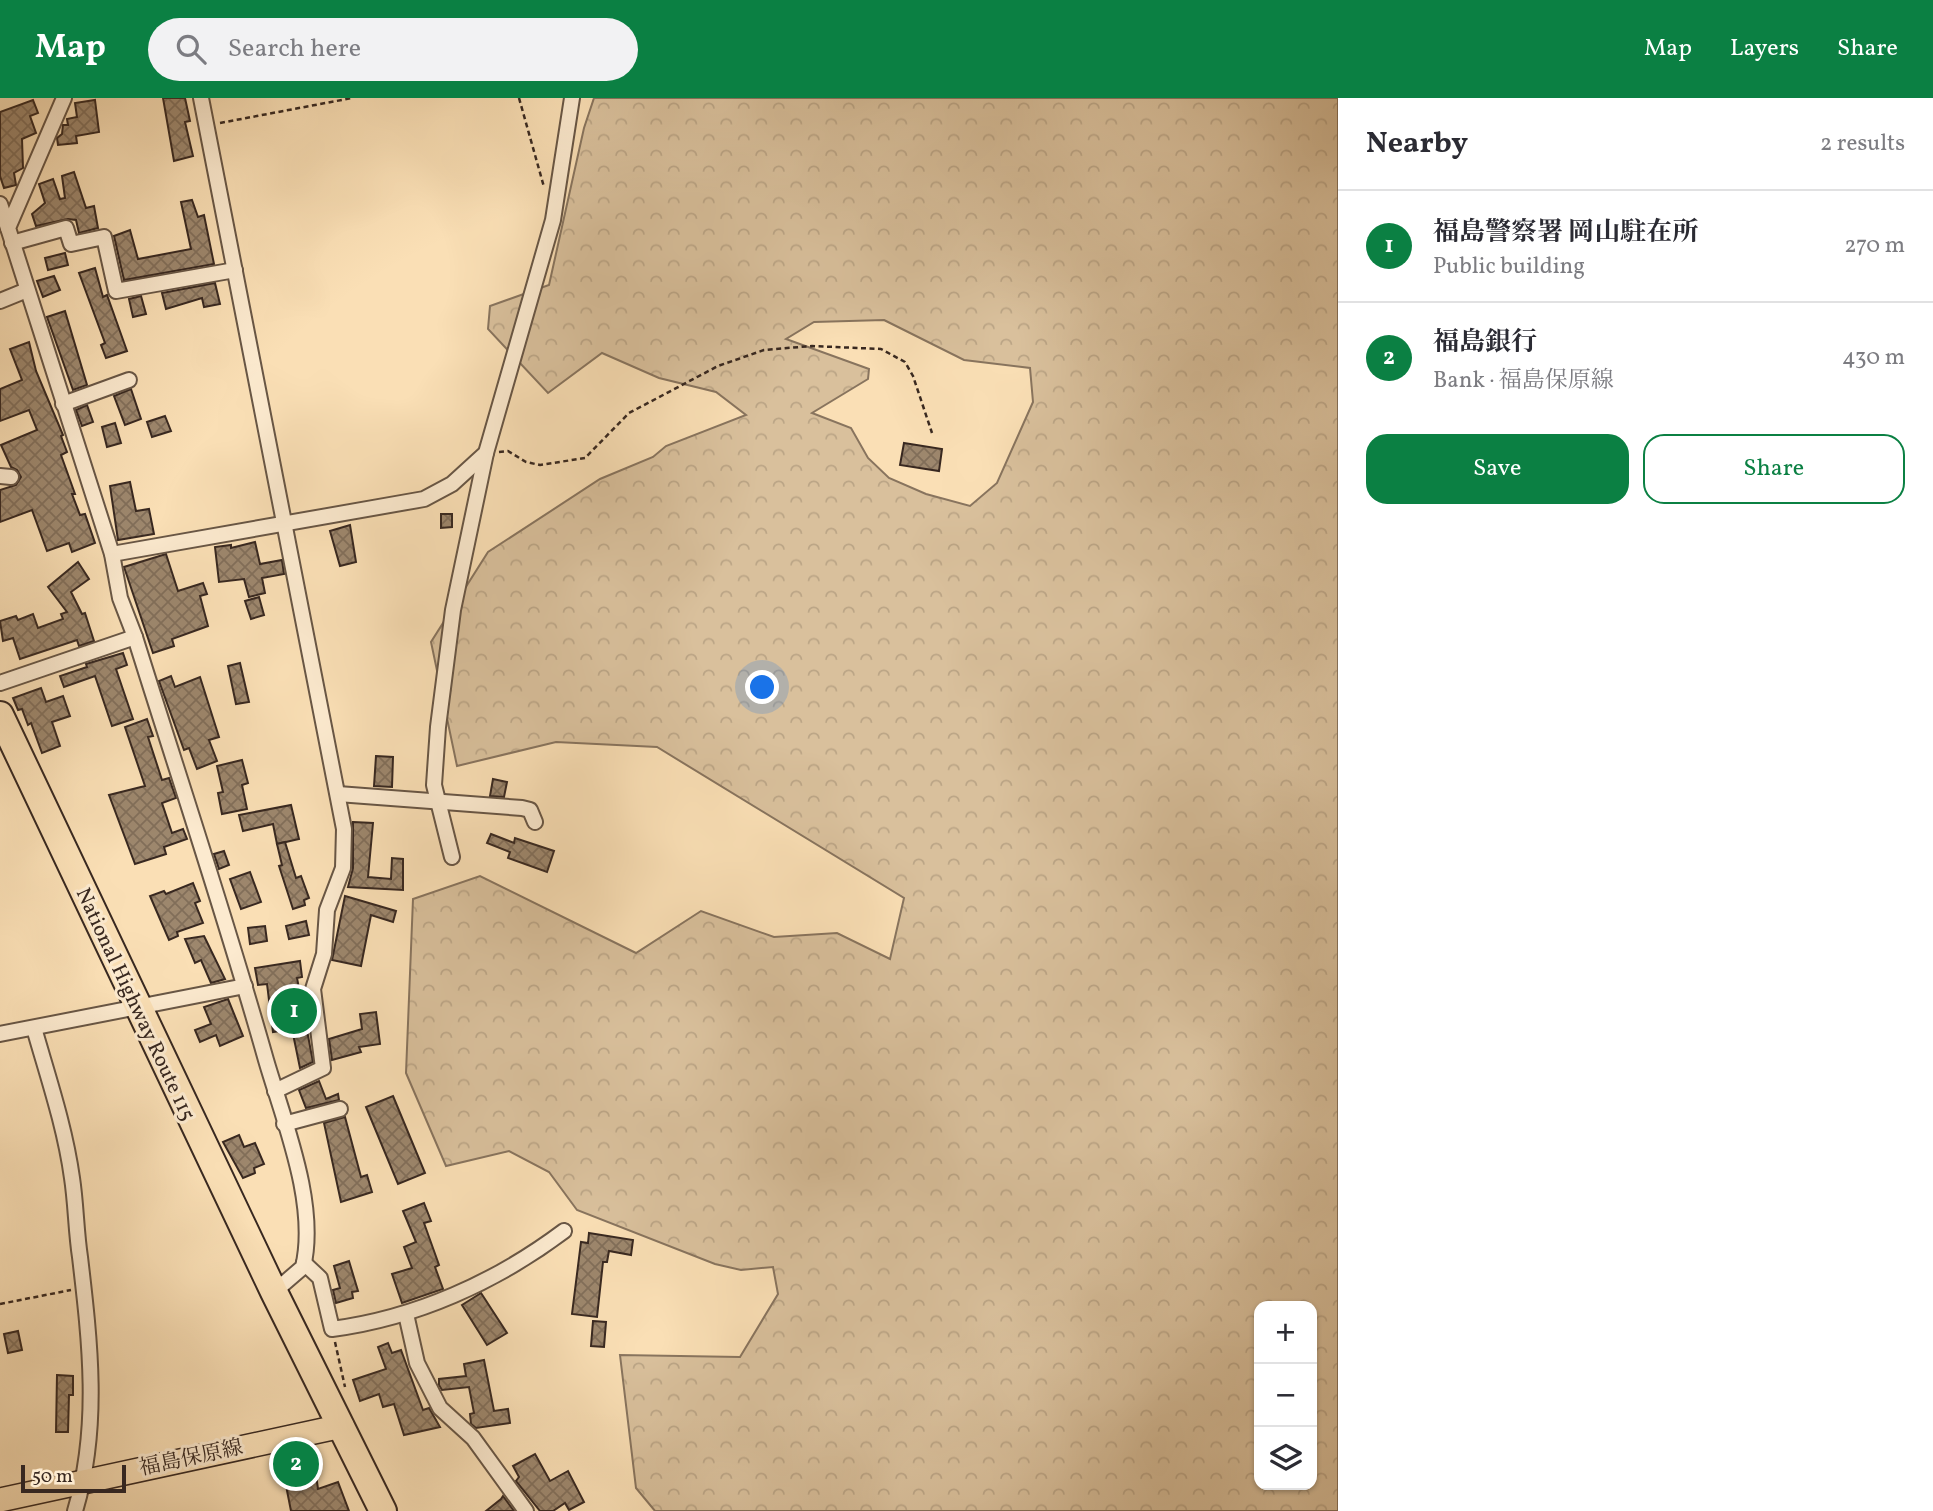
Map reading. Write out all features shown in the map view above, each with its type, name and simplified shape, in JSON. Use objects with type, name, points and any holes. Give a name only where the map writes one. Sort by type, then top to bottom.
[{"type":"highway","name":"National Highway Route 115","points":[[0,715],[274,1292],[334,1427],[366,1511]]},
{"type":"highway","name":"National Highway Route 115","points":[[334,1427],[383,1511]]},
{"type":"main road","name":"福島保原線","points":[[0,1500],[334,1427]]},
{"type":"street","points":[[10,235],[64,98]]},
{"type":"street","points":[[201,98],[344,829],[343,868],[327,910],[324,954],[313,989],[323,1068],[275,1091]]},
{"type":"street","points":[[452,857],[436,799],[438,727],[453,610],[486,453],[553,220],[572,98]]},
{"type":"street","points":[[0,204],[112,554],[120,598],[135,637],[245,986],[305,1205],[307,1235],[304,1263],[295,1277],[274,1292]]},
{"type":"street","points":[[10,235],[66,228],[71,244],[104,237],[116,291],[235,270]]},
{"type":"street","points":[[0,301],[27,290]]},
{"type":"street","points":[[63,404],[129,380]]},
{"type":"street","points":[[112,554],[424,499],[452,484],[486,453]]},
{"type":"street","points":[[0,683],[135,637]]},
{"type":"street","points":[[338,793],[436,799],[494,808],[522,808],[530,810],[535,822]]},
{"type":"street","points":[[0,1034],[139,1009],[245,986]]},
{"type":"street","points":[[34,1028],[64,1134],[92,1370],[84,1480],[75,1511]]},
{"type":"street","points":[[284,1124],[340,1109]]},
{"type":"street","points":[[304,1263],[320,1278],[332,1329],[406,1314],[439,1302],[512,1266],[564,1231]]},
{"type":"street","points":[[406,1314],[417,1363],[440,1408],[472,1438],[526,1511]]},
{"type":"path","points":[[207,125],[352,98]]},
{"type":"path","points":[[519,98],[553,220]]},
{"type":"path","points":[[486,453],[508,451],[526,462],[540,465],[585,457],[629,413],[718,366],[755,352],[812,346],[881,349],[905,362],[932,433]]},
{"type":"path","points":[[0,1304],[84,1287]]},
{"type":"path","points":[[332,1329],[346,1391]]},
{"type":"green space","points":[[594,98],[1338,98],[1338,1511],[655,1511],[636,1488],[620,1355],[740,1357],[778,1294],[773,1267],[741,1270],[715,1264],[577,1210],[549,1172],[509,1151],[446,1166],[406,1073],[413,899],[480,876],[636,953],[701,911],[774,937],[837,933],[890,959],[904,898],[657,747],[556,742],[457,766],[431,642],[488,552],[600,479],[653,457],[666,446],[746,415],[716,392],[659,378],[602,353],[548,393],[488,329],[490,306],[549,285],[584,128]],"holes":[[[884,320],[964,360],[1030,368],[1033,402],[997,483],[970,506],[926,494],[889,478],[868,458],[851,428],[812,413],[868,379],[869,369],[786,339],[814,322]]]},
{"type":"building","points":[[163,98],[185,98],[190,121],[185,122],[193,156],[174,161]]},
{"type":"building","points":[[33,100],[38,113],[30,116],[36,133],[22,139],[23,168],[14,173],[16,185],[4,188],[0,176],[0,112]]},
{"type":"building","points":[[95,100],[99,132],[76,136],[77,143],[58,145],[57,138],[62,134],[63,125],[68,125],[67,119],[77,117],[75,103]]},
{"type":"building","points":[[74,172],[86,208],[94,206],[98,228],[79,233],[76,220],[68,219],[36,226],[32,214],[45,203],[39,184],[53,179],[60,199],[65,198],[62,176]]},
{"type":"building","points":[[192,200],[198,217],[204,215],[214,264],[124,280],[114,236],[130,230],[138,259],[191,249],[181,202]]},
{"type":"building","points":[[65,253],[68,265],[48,270],[45,258]]},
{"type":"building","points":[[95,268],[103,297],[107,295],[127,351],[106,358],[101,345],[105,343],[79,273]]},
{"type":"building","points":[[54,276],[60,290],[43,297],[37,281]]},
{"type":"building","points":[[215,283],[220,304],[204,307],[202,298],[166,309],[162,293]]},
{"type":"building","points":[[141,296],[146,314],[133,317],[129,299]]},
{"type":"building","points":[[65,311],[87,385],[73,390],[47,317]]},
{"type":"building","points":[[29,342],[36,371],[63,435],[61,436],[67,452],[61,455],[75,494],[72,494],[80,515],[85,514],[95,543],[72,552],[69,543],[47,551],[32,510],[0,522],[0,490],[16,485],[21,477],[17,470],[11,467],[1,445],[37,430],[29,410],[0,421],[0,389],[22,380],[10,349]]},
{"type":"building","points":[[131,389],[141,419],[125,425],[114,396]]},
{"type":"building","points":[[87,405],[93,422],[82,426],[76,410]]},
{"type":"building","points":[[165,416],[171,431],[152,437],[147,422]]},
{"type":"building","points":[[115,423],[121,443],[107,447],[102,427]]},
{"type":"building","points":[[904,443],[942,449],[939,471],[900,465]]},
{"type":"building","points":[[130,482],[136,511],[149,509],[154,534],[118,540],[110,486]]},
{"type":"building","points":[[441,514],[452,514],[452,527],[441,528]]},
{"type":"building","points":[[350,525],[356,562],[340,566],[330,531]]},
{"type":"building","points":[[255,542],[260,564],[282,560],[284,574],[262,578],[265,593],[249,597],[244,579],[219,582],[215,547],[231,545],[231,548]]},
{"type":"building","points":[[166,554],[178,591],[203,583],[207,594],[200,596],[208,626],[172,639],[174,646],[153,653],[124,567]]},
{"type":"building","points":[[78,562],[89,579],[71,592],[82,614],[85,613],[94,641],[79,646],[77,640],[20,659],[13,638],[3,641],[0,621],[16,616],[18,620],[33,614],[38,628],[63,619],[61,614],[67,612],[48,587]]},
{"type":"building","points":[[259,597],[264,615],[251,619],[245,601]]},
{"type":"building","points":[[123,653],[127,665],[116,669],[133,719],[112,726],[95,676],[64,687],[60,676],[87,667],[86,664]]},
{"type":"building","points":[[240,663],[249,702],[236,704],[228,666]]},
{"type":"building","points":[[171,676],[175,687],[200,677],[219,737],[209,740],[217,761],[197,769],[189,748],[184,750],[159,681]]},
{"type":"building","points":[[41,688],[46,702],[63,696],[70,716],[52,722],[60,746],[42,753],[31,723],[28,725],[22,709],[18,710],[13,698]]},
{"type":"building","points":[[147,719],[153,736],[148,737],[162,780],[169,778],[176,798],[162,803],[172,833],[183,829],[187,839],[164,847],[166,854],[135,864],[109,795],[145,786],[125,727]]},
{"type":"building","points":[[376,756],[393,757],[392,787],[374,786]]},
{"type":"building","points":[[242,760],[248,783],[242,785],[247,809],[222,814],[218,793],[223,792],[217,766]]},
{"type":"building","points":[[493,779],[507,782],[504,797],[490,796]]},
{"type":"building","points":[[291,805],[299,839],[277,844],[273,824],[243,831],[239,815]]},
{"type":"building","points":[[353,822],[373,823],[368,877],[391,879],[392,858],[403,859],[403,890],[348,887],[353,868]]},
{"type":"building","points":[[491,834],[514,843],[515,838],[554,851],[547,872],[508,858],[510,852],[487,843]]},
{"type":"building","points":[[285,842],[296,878],[301,876],[309,898],[304,900],[305,905],[293,909],[279,866],[282,865],[277,844]]},
{"type":"building","points":[[224,851],[229,865],[219,869],[214,854]]},
{"type":"building","points":[[250,872],[261,902],[241,909],[230,879]]},
{"type":"building","points":[[193,883],[200,901],[195,903],[203,923],[177,932],[178,936],[169,940],[150,896],[164,891],[166,894]]},
{"type":"building","points":[[345,896],[396,911],[393,922],[371,915],[361,966],[332,960]]},
{"type":"building","points":[[306,921],[309,935],[289,939],[286,926]]},
{"type":"building","points":[[265,926],[267,941],[250,944],[248,928]]},
{"type":"building","points":[[204,936],[225,979],[211,983],[201,960],[195,963],[185,939]]},
{"type":"building","points":[[300,961],[302,977],[297,978],[313,1062],[300,1068],[292,1029],[273,1032],[267,984],[258,985],[255,968]]},
{"type":"building","points":[[228,999],[243,1036],[220,1046],[216,1035],[200,1042],[195,1030],[211,1024],[204,1007]]},
{"type":"building","points":[[376,1012],[380,1044],[359,1047],[361,1052],[332,1060],[329,1039],[362,1029],[360,1014]]},
{"type":"building","points":[[319,1081],[326,1099],[338,1094],[339,1100],[306,1108],[299,1090]]},
{"type":"building","points":[[393,1096],[425,1173],[398,1184],[366,1107]]},
{"type":"building","points":[[345,1117],[361,1177],[367,1175],[372,1192],[341,1202],[324,1123]]},
{"type":"building","points":[[239,1135],[244,1147],[255,1143],[264,1164],[254,1168],[255,1173],[243,1178],[223,1142]]},
{"type":"building","points":[[424,1203],[431,1221],[424,1223],[439,1265],[435,1267],[443,1289],[402,1303],[392,1274],[412,1268],[404,1247],[416,1242],[403,1211]]},
{"type":"building","points":[[589,1233],[633,1240],[631,1255],[609,1251],[607,1262],[603,1262],[597,1317],[572,1314],[581,1242],[588,1243]]},
{"type":"building","points":[[349,1261],[358,1291],[352,1292],[353,1298],[336,1303],[333,1290],[340,1288],[334,1266]]},
{"type":"building","points":[[481,1293],[507,1333],[487,1345],[462,1305]]},
{"type":"building","points":[[593,1321],[606,1322],[604,1347],[591,1346]]},
{"type":"building","points":[[18,1331],[22,1350],[8,1353],[4,1334]]},
{"type":"building","points":[[388,1343],[392,1353],[401,1350],[423,1410],[429,1408],[440,1427],[404,1435],[394,1404],[383,1407],[379,1394],[360,1401],[353,1380],[386,1369],[378,1347]]},
{"type":"building","points":[[484,1360],[494,1411],[508,1409],[510,1423],[476,1428],[471,1424],[470,1414],[474,1413],[469,1387],[442,1390],[439,1379],[466,1376],[464,1364]]},
{"type":"building","points":[[57,1375],[73,1376],[73,1395],[69,1395],[68,1432],[56,1432]]},
{"type":"building","points":[[315,1452],[319,1466],[315,1468],[318,1489],[338,1482],[349,1511],[291,1511],[281,1460]]},
{"type":"building","points":[[535,1454],[550,1481],[568,1471],[584,1502],[569,1510],[565,1503],[553,1511],[540,1511],[516,1481],[519,1477],[513,1466]]},
{"type":"building","points":[[503,1496],[514,1511],[486,1511],[501,1499]]},
{"type":"place","name":"福島警察署 岡山駐在所","points":[[294,1011]]},
{"type":"place","name":"福島銀行","points":[[296,1464]]}]
